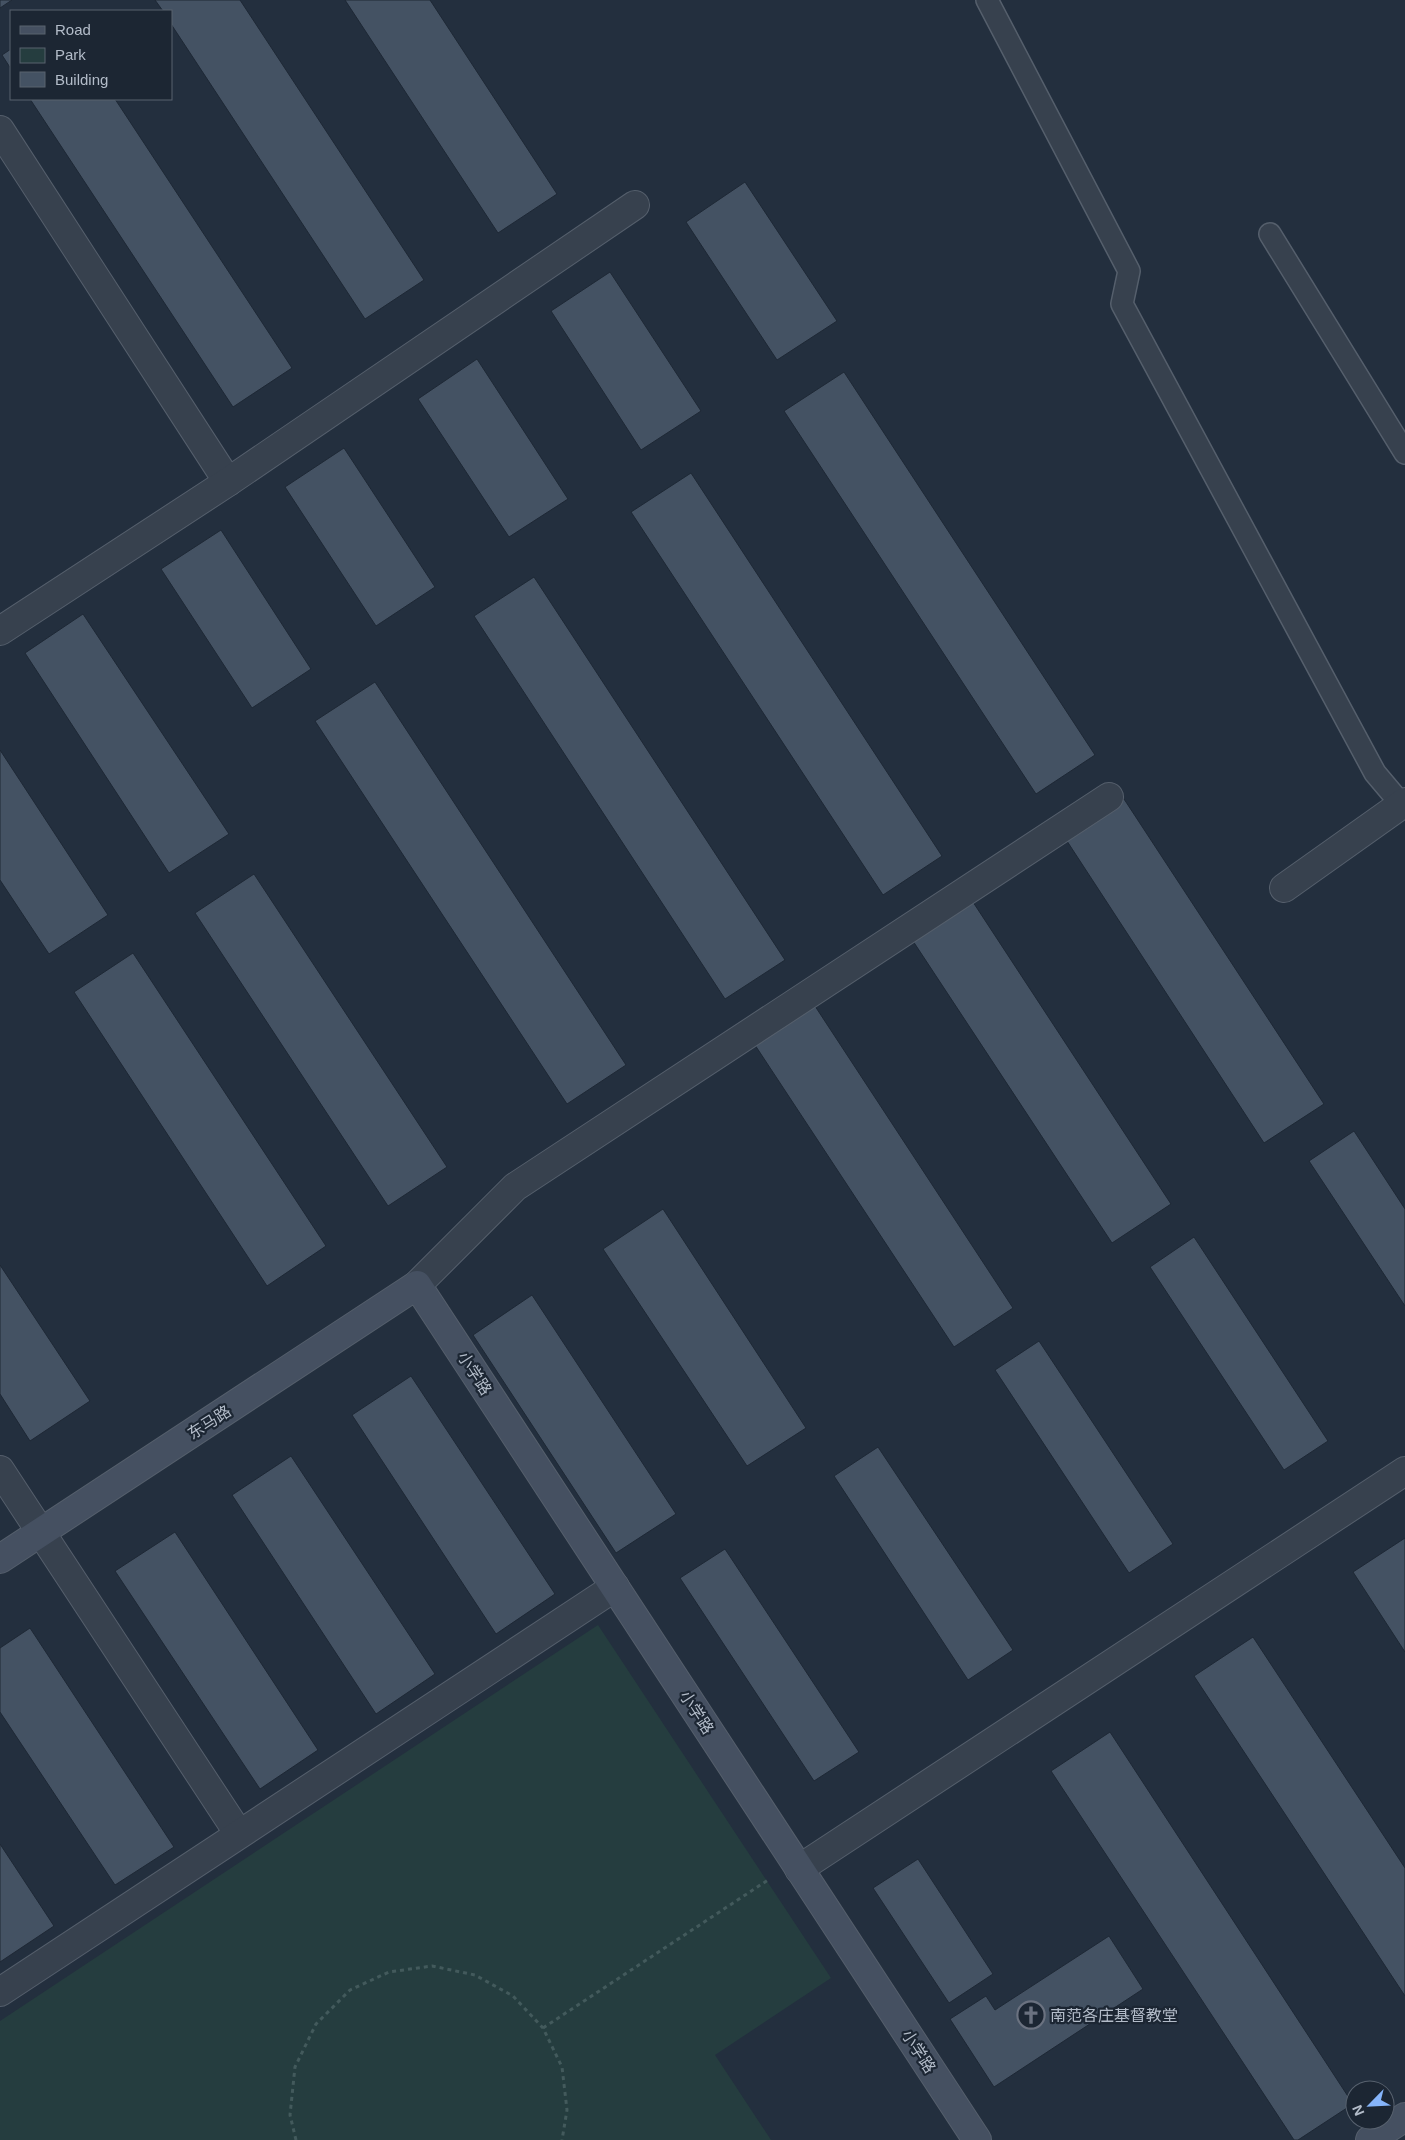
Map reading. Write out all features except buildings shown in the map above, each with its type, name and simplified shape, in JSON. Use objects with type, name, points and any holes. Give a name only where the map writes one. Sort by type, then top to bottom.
[{"type":"street","points":[[0,130],[228,482]]},
{"type":"street","points":[[0,631],[228,482],[635,205]]},
{"type":"street","points":[[417,1284],[514,1187],[1109,797]]},
{"type":"street","points":[[1284,888],[1404,804]]},
{"type":"street","name":"东马路","points":[[0,1559],[417,1284]]},
{"type":"street","name":"小学路","points":[[417,1284],[977,2140]]},
{"type":"street","points":[[0,1470],[239,1834]]},
{"type":"street","points":[[797,1866],[1405,1471]]},
{"type":"street","points":[[0,1992],[615,1587]]},
{"type":"street","points":[[1370,2140],[1405,2117]]},
{"type":"lane","points":[[987,0],[1129,271],[1122,304],[1375,773],[1404,804]]},
{"type":"lane","points":[[1270,234],[1405,453]]},
{"type":"path","points":[[543,2028],[797,1866]]},
{"type":"path","points":[[296,2140],[290,2115],[295,2067],[316,2024],[350,1990],[390,1972],[432,1966],[475,1975],[513,1996],[543,2028],[562,2067],[567,2110],[562,2140]]},
{"type":"green space","points":[[598,1625],[831,1978],[715,2055],[771,2140],[0,2140],[0,2021]]},
{"type":"place","name":"南范各庄基督教堂","points":[[1031,2015]]}]
